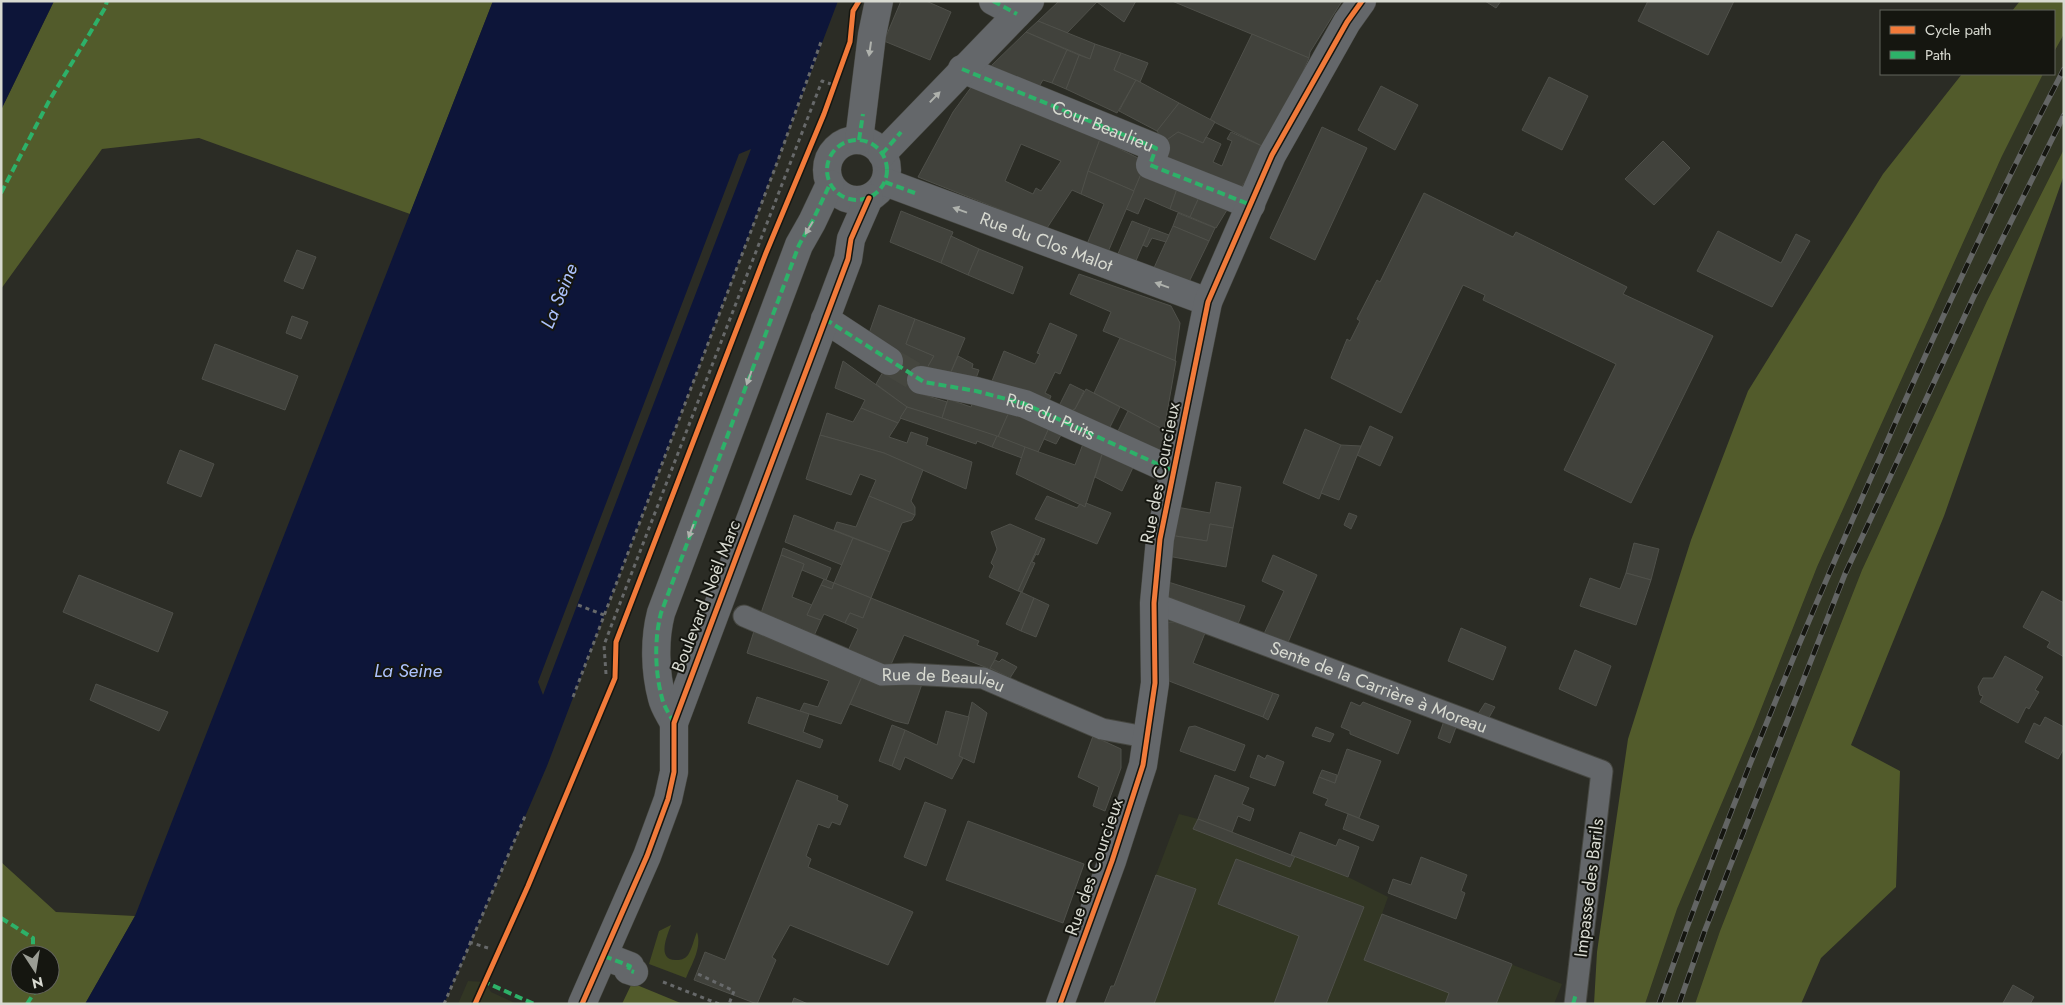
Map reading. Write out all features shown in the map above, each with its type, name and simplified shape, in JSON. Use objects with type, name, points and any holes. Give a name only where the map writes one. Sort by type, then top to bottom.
[{"type":"street","points":[[859,140],[870,49],[879,1]]},
{"type":"street","points":[[993,1],[1023,7]]},
{"type":"street","name":"Rue des Courcieux","points":[[1060,1004],[1112,861],[1143,765],[1155,683],[1154,603],[1160,539],[1208,302],[1272,156],[1347,22],[1362,1]]},
{"type":"street","points":[[882,154],[1023,7]]},
{"type":"street","name":"Cour Beaulieu","points":[[962,69],[1156,148],[1150,165],[1250,205]]},
{"type":"street","points":[[850,140],[859,140],[872,144],[882,154],[886,162],[887,173],[877,190],[862,200],[846,199],[830,184],[827,166],[834,150],[850,140]]},
{"type":"street","name":"Boulevard Noël Marc","points":[[674,722],[662,700],[658,671],[656,637],[661,613],[799,245],[830,184]]},
{"type":"street","name":"Boulevard Noël Marc","points":[[582,1004],[647,856],[668,799],[674,772],[674,722],[848,259],[852,239],[877,190]]},
{"type":"street","name":"Rue du Clos Malot","points":[[877,190],[1208,302]]},
{"type":"street","points":[[825,319],[890,361]]},
{"type":"street","name":"Rue du Puits","points":[[921,380],[976,391],[1025,404],[1174,470]]},
{"type":"street","points":[[604,956],[630,966],[628,970],[645,976]]},
{"type":"lane","name":"Sente de la Carrière à Moreau","points":[[1154,603],[1602,771]]},
{"type":"lane","name":"Rue de Beaulieu","points":[[744,616],[882,675],[910,674],[983,678],[1102,729],[1146,737]]},
{"type":"lane","name":"Impasse des Barils","points":[[1575,1004],[1602,771]]},
{"type":"path","points":[[573,697],[777,163],[821,42]]},
{"type":"path","points":[[834,89],[835,78]]},
{"type":"path","points":[[606,674],[604,645],[617,611],[822,81],[831,84],[835,78]]},
{"type":"path","points":[[578,605],[604,615]]},
{"type":"path","points":[[444,1004],[469,942],[526,814]]},
{"type":"path","points":[[469,942],[488,948]]},
{"type":"path","points":[[698,974],[734,992],[729,1004]]},
{"type":"path","points":[[645,976],[719,1004]]},
{"type":"shaded area","points":[[2064,34],[2064,149],[1987,301],[1862,570],[1720,931],[1695,1004],[1645,1004],[1677,909],[1754,727],[1817,567],[2002,156],[2042,75],[2055,75],[2055,50]]},
{"type":"shaded area","points":[[1179,814],[1198,819],[1348,877],[1388,897],[1382,914],[1562,984],[1554,1004],[1104,1004],[1111,986],[1114,986]]},
{"type":"shaded area","points":[[468,981],[485,982],[491,992],[517,1004],[458,1004]]},
{"type":"green space","points":[[54,1],[493,1],[410,214],[199,138],[102,149],[1,289],[1,110]]},
{"type":"green space","points":[[2020,1],[2064,1],[2064,34],[2055,50],[2055,10],[2013,10]]},
{"type":"green space","points":[[1961,75],[2042,75],[2002,156],[1817,567],[1754,727],[1677,909],[1645,1004],[1594,1004],[1597,952],[1628,739],[1691,540],[1748,391],[1883,174]]},
{"type":"green space","points":[[2064,149],[2064,175],[1944,516],[1851,745],[1900,771],[1896,887],[1821,958],[1801,1004],[1695,1004],[1720,931],[1862,570],[1987,301]]},
{"type":"green space","points":[[1,862],[56,912],[135,916],[85,1004],[1,1004]]},
{"type":"green space","points":[[671,925],[667,935],[665,952],[671,959],[680,960],[687,956],[697,932],[697,950],[686,978],[649,964],[659,931]]},
{"type":"green space","points":[[632,983],[683,1004],[622,1004]]},
{"type":"water","points":[[1,1],[54,1],[1,110]]},
{"type":"water","name":"La Seine","points":[[493,1],[838,1],[547,766],[444,1004],[85,1004],[135,916]]},
{"type":"pier","points":[[751,149],[543,695],[538,682],[739,154]]},
{"type":"building","points":[[901,1],[926,1],[951,12],[930,60],[884,41]]},
{"type":"building","points":[[1059,1],[1136,1],[1124,22],[1097,2],[1067,33],[1038,21]]},
{"type":"building","points":[[1172,1],[1342,1],[1310,52],[1309,58]]},
{"type":"building","points":[[1485,1],[1501,1],[1496,8]]},
{"type":"building","points":[[1648,1],[1734,1],[1708,55],[1638,21]]},
{"type":"building","points":[[1038,21],[1095,44],[1090,59],[1026,32]]},
{"type":"building","points":[[1026,32],[1067,50],[1052,83],[1043,80],[1037,90],[991,66]]},
{"type":"building","points":[[1252,34],[1309,58],[1290,101],[1264,147],[1210,120]]},
{"type":"building","points":[[1095,44],[1121,53],[1114,70],[1136,80],[1117,113],[1066,89],[1079,55],[1090,59]]},
{"type":"building","points":[[1067,50],[1079,55],[1066,89],[1052,83]]},
{"type":"building","points":[[1121,53],[1148,63],[1140,82],[1114,70]]},
{"type":"building","points":[[1549,77],[1588,96],[1562,150],[1522,130]]},
{"type":"building","points":[[1136,80],[1179,103],[1157,131],[1119,111]]},
{"type":"building","points":[[972,86],[1100,139],[1081,194],[1072,190],[1047,228],[918,177],[953,112]],"holes":[[[1021,144],[1061,161],[1041,191],[1036,188],[1033,194],[1005,181]]]},
{"type":"building","points":[[1381,86],[1418,105],[1395,150],[1358,130]]},
{"type":"building","points":[[1179,103],[1215,122],[1203,143],[1178,132],[1164,142],[1157,131]]},
{"type":"building","points":[[1322,127],[1367,148],[1315,260],[1270,238]]},
{"type":"building","points":[[1178,132],[1203,143],[1206,137],[1221,144],[1213,162],[1222,166],[1232,141],[1227,139],[1231,132],[1264,147],[1255,166],[1235,197],[1154,163],[1164,142]]},
{"type":"building","points":[[1100,139],[1146,162],[1134,191],[1088,171]]},
{"type":"building","points":[[1663,141],[1690,168],[1654,205],[1625,179]]},
{"type":"building","points":[[1144,167],[1179,183],[1170,209],[1145,198],[1138,214],[1126,209]]},
{"type":"building","points":[[1088,171],[1134,191],[1108,252],[1087,244],[1104,204],[1081,194]]},
{"type":"building","points":[[1179,183],[1201,193],[1190,217],[1170,209]]},
{"type":"building","points":[[1201,193],[1230,205],[1216,228],[1190,217]]},
{"type":"building","points":[[1424,193],[1513,237],[1516,232],[1627,287],[1623,294],[1713,336],[1631,503],[1564,470],[1616,364],[1483,300],[1485,295],[1463,285],[1401,413],[1331,378],[1347,339],[1350,341],[1360,321],[1357,319],[1377,280],[1380,282]]},
{"type":"building","points":[[901,211],[953,232],[941,263],[890,242]]},
{"type":"building","points":[[1178,213],[1215,228],[1209,241],[1173,226]]},
{"type":"building","points":[[1132,221],[1150,228],[1135,263],[1117,256]]},
{"type":"building","points":[[1173,226],[1209,241],[1189,282],[1153,270]]},
{"type":"building","points":[[1150,228],[1169,235],[1166,242],[1152,238],[1147,247],[1143,245]]},
{"type":"building","points":[[1718,231],[1781,263],[1796,234],[1810,241],[1772,307],[1697,271]]},
{"type":"building","points":[[951,236],[979,249],[968,275],[941,263]]},
{"type":"building","points":[[979,249],[1023,267],[1013,294],[968,275]]},
{"type":"building","points":[[297,250],[316,257],[303,289],[284,281]]},
{"type":"building","points":[[1079,274],[1171,306],[1180,323],[1175,361],[1103,331],[1111,312],[1070,294]]},
{"type":"building","points":[[879,305],[915,319],[906,344],[934,356],[923,375],[866,342]]},
{"type":"building","points":[[292,316],[308,322],[301,339],[286,333]]},
{"type":"building","points":[[915,319],[965,338],[948,379],[923,375],[934,356],[906,344]]},
{"type":"building","points":[[1050,323],[1077,335],[1060,374],[1055,372],[1045,393],[1051,396],[1047,406],[990,386],[1004,351],[1035,364],[1040,354],[1037,353]]},
{"type":"building","points":[[1120,338],[1176,361],[1164,430],[1094,393]]},
{"type":"building","points":[[215,344],[298,376],[285,410],[202,379]]},
{"type":"building","points":[[892,356],[923,375],[915,392],[947,402],[942,418],[907,407],[876,384]]},
{"type":"building","points":[[958,356],[973,364],[972,368],[979,370],[974,384],[948,379]]},
{"type":"building","points":[[843,361],[907,407],[898,423],[861,408],[865,400],[835,388]]},
{"type":"building","points":[[1070,384],[1084,391],[1075,409],[1065,414],[1057,410]]},
{"type":"building","points":[[1086,389],[1120,407],[1107,433],[1065,414],[1075,409]]},
{"type":"building","points":[[974,398],[1009,412],[998,437],[942,418],[948,399],[971,407]]},
{"type":"building","points":[[907,407],[997,436],[992,447],[977,441],[976,444],[900,418]]},
{"type":"building","points":[[861,408],[898,423],[889,437],[907,443],[911,432],[928,438],[926,445],[972,462],[966,489],[884,453],[820,435],[827,413],[853,422]]},
{"type":"building","points":[[1128,411],[1164,430],[1159,459],[1115,437]]},
{"type":"building","points":[[1009,412],[1050,426],[1038,452],[998,437]]},
{"type":"building","points":[[1052,421],[1061,435],[1056,444],[1044,439]]},
{"type":"building","points":[[1370,426],[1393,437],[1380,466],[1357,455]]},
{"type":"building","points":[[1305,429],[1341,445],[1319,499],[1283,483]]},
{"type":"building","points":[[820,435],[884,453],[923,470],[911,501],[915,507],[915,515],[869,496],[876,480],[860,474],[851,495],[806,479]]},
{"type":"building","points":[[997,436],[1025,447],[1022,458],[992,447]]},
{"type":"building","points":[[1086,436],[1105,445],[1085,507],[1016,474],[1025,447],[1075,465]]},
{"type":"building","points":[[1105,445],[1136,461],[1122,491],[1095,477]]},
{"type":"building","points":[[1341,445],[1361,446],[1339,500],[1321,493]]},
{"type":"building","points":[[180,450],[214,464],[201,497],[167,483]]},
{"type":"building","points":[[1216,482],[1241,487],[1233,528],[1210,524],[1207,541],[1169,535],[1171,506],[1210,513]]},
{"type":"building","points":[[869,496],[915,515],[912,520],[902,523],[890,552],[834,530],[837,522],[856,527]]},
{"type":"building","points":[[1047,496],[1077,508],[1080,504],[1085,507],[1086,503],[1111,513],[1097,544],[1035,519]]},
{"type":"building","points":[[1349,513],[1357,516],[1351,529],[1344,525]]},
{"type":"building","points":[[794,515],[853,538],[842,565],[785,542]]},
{"type":"building","points":[[1010,524],[1042,538],[1018,591],[989,577],[994,566],[991,563],[997,549],[991,532]]},
{"type":"building","points":[[1210,524],[1233,528],[1226,567],[1168,556],[1169,535],[1207,541]]},
{"type":"building","points":[[853,538],[890,552],[871,598],[834,583]]},
{"type":"building","points":[[1042,538],[1045,539],[1038,555],[1036,554],[1032,562],[1035,563],[1022,592],[1018,591]]},
{"type":"building","points":[[1634,543],[1659,549],[1651,580],[1626,573]]},
{"type":"building","points":[[783,548],[831,568],[826,580],[802,570],[804,564],[781,555]]},
{"type":"building","points":[[781,555],[804,564],[792,597],[812,605],[807,615],[821,620],[813,638],[760,616]]},
{"type":"building","points":[[1273,555],[1317,575],[1286,647],[1262,638],[1284,591],[1262,581]]},
{"type":"building","points":[[1626,573],[1651,580],[1636,625],[1580,606],[1590,578],[1620,589]]},
{"type":"building","points":[[79,575],[173,613],[158,652],[63,612]]},
{"type":"building","points":[[824,579],[834,583],[832,589],[821,585]]},
{"type":"building","points":[[1165,581],[1245,606],[1236,629],[1165,603]]},
{"type":"building","points":[[834,583],[871,598],[863,618],[850,613],[845,623],[824,614],[821,620],[807,615],[821,585],[832,589]]},
{"type":"building","points":[[2042,591],[2064,603],[2064,657],[2047,647],[2050,642],[2023,627]]},
{"type":"building","points":[[1021,592],[1034,598],[1021,631],[1006,624]]},
{"type":"building","points":[[871,598],[979,641],[977,645],[998,653],[990,669],[904,635],[889,669],[847,653],[858,629],[845,623],[850,613],[863,618]]},
{"type":"building","points":[[1034,598],[1049,605],[1036,637],[1021,631]]},
{"type":"building","points":[[1165,622],[1181,622],[1207,628],[1193,663],[1273,693],[1263,717],[1169,681]]},
{"type":"building","points":[[755,628],[864,672],[841,724],[800,711],[804,703],[818,707],[829,681],[747,653]]},
{"type":"building","points":[[1461,628],[1506,647],[1493,680],[1448,661]]},
{"type":"building","points":[[1575,650],[1611,666],[1596,706],[1559,689]]},
{"type":"building","points":[[2005,656],[2043,677],[2035,690],[2039,692],[2029,709],[2026,707],[2018,723],[1980,702],[1983,696],[1980,695],[1978,687],[1983,678],[1993,678]]},
{"type":"building","points":[[1002,659],[1017,667],[1010,678],[990,668],[995,660],[999,662]]},
{"type":"building","points":[[864,672],[923,681],[908,724],[850,704]]},
{"type":"building","points":[[96,684],[168,712],[159,731],[90,700]]},
{"type":"building","points":[[1273,693],[1279,695],[1268,720],[1263,717]]},
{"type":"building","points":[[757,697],[809,714],[803,732],[823,740],[820,748],[748,723]]},
{"type":"building","points":[[972,702],[987,713],[974,763],[959,756]]},
{"type":"building","points":[[1351,702],[1360,706],[1363,702],[1411,721],[1398,754],[1350,734],[1350,731],[1341,727]]},
{"type":"building","points":[[1485,703],[1495,707],[1487,721],[1476,717]]},
{"type":"building","points":[[946,711],[969,717],[959,756],[963,758],[952,779],[905,757],[900,770],[892,766],[905,730],[937,745]]},
{"type":"building","points":[[2045,717],[2064,727],[2064,748],[2058,759],[2025,742],[2034,723],[2040,726]]},
{"type":"building","points":[[1445,718],[1458,722],[1450,743],[1438,738]]},
{"type":"building","points":[[892,725],[905,730],[892,766],[879,761]]},
{"type":"building","points":[[1195,726],[1245,745],[1235,771],[1180,751],[1189,727]]},
{"type":"building","points":[[1316,727],[1334,734],[1330,742],[1312,736]]},
{"type":"building","points":[[1093,736],[1121,749],[1121,768],[1105,811],[1093,806],[1099,787],[1078,777]]},
{"type":"building","points":[[1347,749],[1381,761],[1359,818],[1325,805],[1328,799],[1313,793],[1319,777],[1335,783]]},
{"type":"building","points":[[1258,755],[1265,759],[1267,755],[1284,762],[1275,786],[1250,777]]},
{"type":"building","points":[[1322,770],[1337,775],[1335,783],[1319,777]]},
{"type":"building","points":[[1215,775],[1249,788],[1242,804],[1254,809],[1250,821],[1238,816],[1232,832],[1198,819]]},
{"type":"building","points":[[797,780],[838,796],[837,800],[848,805],[840,825],[832,822],[829,828],[818,824],[806,856],[811,859],[808,867],[913,912],[888,965],[790,925],[772,957],[776,960],[757,1004],[694,980],[705,952],[725,960]]},
{"type":"building","points":[[925,802],[946,810],[926,866],[904,857]]},
{"type":"building","points":[[1348,814],[1379,826],[1373,841],[1343,829]]},
{"type":"building","points":[[1198,819],[1295,856],[1290,867],[1193,829]]},
{"type":"building","points":[[968,821],[1084,864],[1063,923],[946,880]]},
{"type":"building","points":[[1300,832],[1336,846],[1339,839],[1359,847],[1348,877],[1291,855]]},
{"type":"building","points":[[1421,857],[1467,875],[1461,891],[1465,893],[1456,919],[1388,893],[1393,879],[1411,885]]},
{"type":"building","points":[[1236,859],[1364,907],[1326,1004],[1274,1004],[1299,936],[1218,904]]},
{"type":"building","points":[[1156,875],[1196,889],[1154,1004],[1104,1004],[1111,986],[1114,986]]},
{"type":"building","points":[[1382,914],[1512,964],[1496,1004],[1445,1004],[1449,993],[1364,960]]},
{"type":"building","points":[[2013,985],[2034,997],[2030,1004],[2003,1003]]},
{"type":"building","points":[[794,998],[808,1004],[792,1004]]},
{"type":"tunnel","points":[[889,361],[921,380]]},
{"type":"railway","points":[[1659,1004],[1738,795],[1852,521],[1970,260],[2064,69]]},
{"type":"railway","points":[[1679,1004],[1705,930],[1845,574],[1974,296],[2064,115]]},
{"type":"marked path","points":[[1,193],[49,101],[105,8],[107,1]]},
{"type":"marked path","points":[[993,1],[1017,14]]},
{"type":"marked path","points":[[962,69],[1156,148],[1150,165],[1251,205]]},
{"type":"marked path","points":[[859,140],[863,114]]},
{"type":"marked path","points":[[882,154],[901,132]]},
{"type":"marked path","points":[[851,140],[863,140],[874,145],[882,153],[887,164],[887,170],[885,182],[874,195],[863,200],[851,200],[840,195],[832,187],[827,176],[827,164],[832,153],[840,145],[851,140]]},
{"type":"marked path","points":[[885,182],[915,193]]},
{"type":"marked path","points":[[674,723],[663,701],[658,678],[656,645],[661,613],[799,245],[830,184]]},
{"type":"marked path","points":[[825,319],[924,382],[976,391],[1025,404],[1173,471]]},
{"type":"marked path","points":[[1,918],[33,938],[33,945]]},
{"type":"marked path","points":[[604,956],[630,966],[628,970],[634,972]]},
{"type":"marked path","points":[[486,979],[485,982],[534,1004]]},
{"type":"marked path","points":[[1573,1004],[1576,994]]},
{"type":"marked path","points":[[27,1004],[33,995]]},
{"type":"cycle path","points":[[475,1004],[528,886],[615,678],[616,642],[766,253],[824,114],[850,42],[853,11],[859,1]]},
{"type":"cycle path","points":[[1060,1004],[1112,861],[1143,765],[1155,683],[1154,603],[1160,539],[1208,302],[1272,155],[1347,22],[1362,1]]},
{"type":"cycle path","points":[[582,1004],[647,856],[668,799],[674,772],[674,723],[848,259],[851,239],[869,198]]}]
